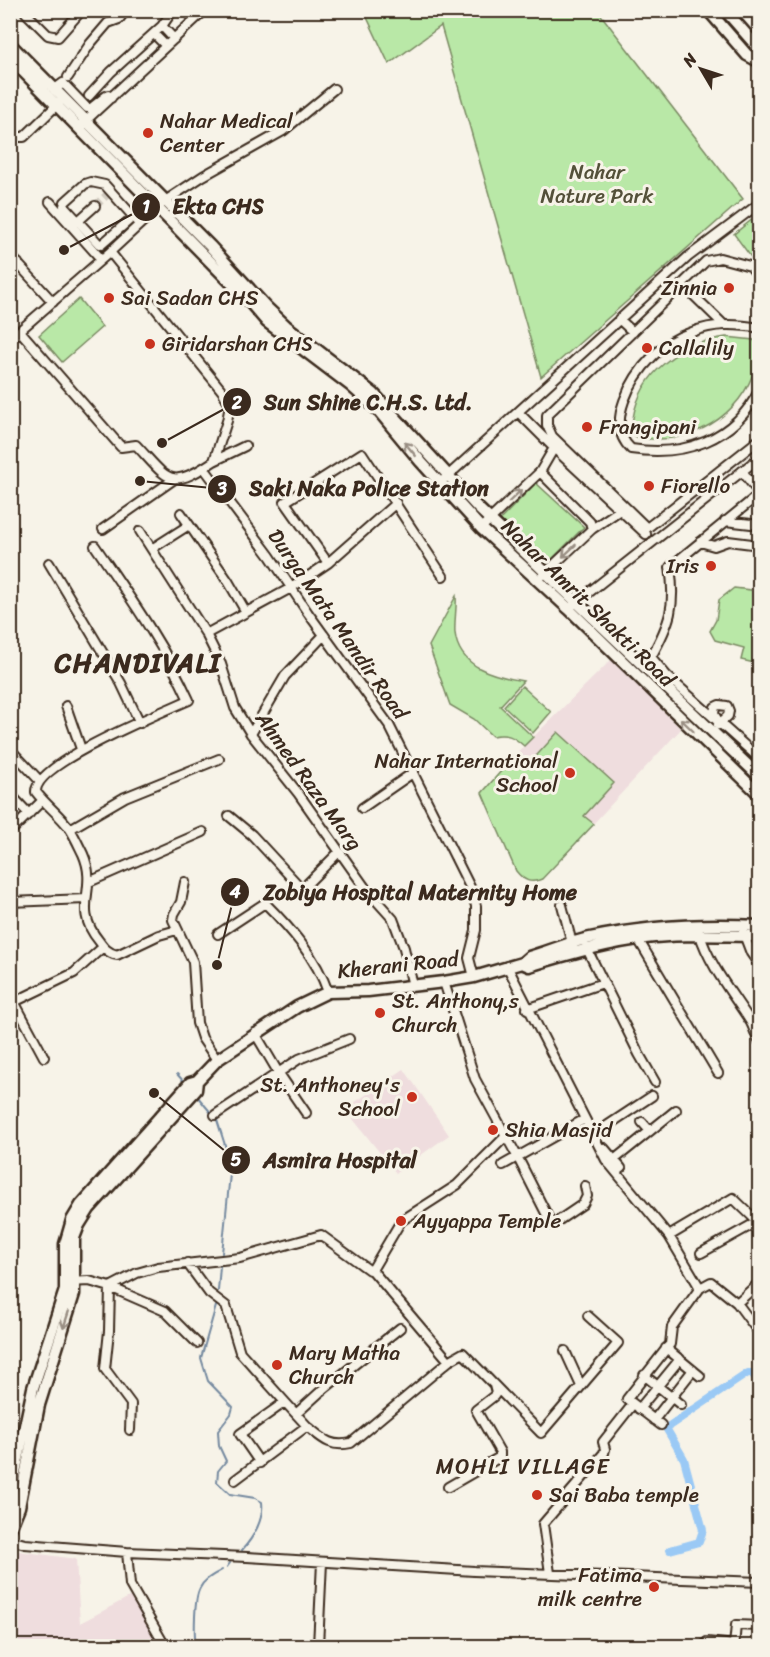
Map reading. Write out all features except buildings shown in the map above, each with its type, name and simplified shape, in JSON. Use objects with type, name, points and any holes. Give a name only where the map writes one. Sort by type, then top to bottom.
[{"type":"street","points":[[27,10],[26,13],[48,35],[58,37],[82,10]]},
{"type":"street","points":[[68,77],[90,44],[108,24],[119,19],[126,10]]},
{"type":"street","points":[[89,96],[111,72],[162,26],[173,10]]},
{"type":"street","points":[[82,124],[205,10]]},
{"type":"street","points":[[708,10],[747,55],[759,62]]},
{"type":"street","points":[[725,10],[759,50]]},
{"type":"street","points":[[162,26],[174,39]]},
{"type":"street","points":[[154,34],[166,46]]},
{"type":"street","name":"Nahar Amrit Shakti Road","points":[[10,44],[54,89],[61,102]]},
{"type":"street","name":"Nahar Amrit Shakti Road","points":[[10,58],[61,102],[283,329],[378,410],[481,528],[500,537],[573,605],[703,741],[759,795]]},
{"type":"street","points":[[54,89],[63,83],[87,108],[91,108],[108,95],[111,98]]},
{"type":"street","points":[[10,339],[162,204],[203,176],[283,131],[334,89]]},
{"type":"street","points":[[10,129],[18,137],[24,137],[61,102]]},
{"type":"street","points":[[101,260],[75,224],[64,206],[65,202],[85,184],[91,182],[105,185],[140,224]]},
{"type":"street","points":[[50,202],[101,245],[133,217]]},
{"type":"street","points":[[440,483],[688,257],[759,203]]},
{"type":"street","points":[[75,224],[95,206]]},
{"type":"street","points":[[110,252],[223,392],[230,405],[214,461]]},
{"type":"street","points":[[10,255],[53,302]]},
{"type":"street","points":[[759,277],[750,266],[720,258],[706,261],[547,415],[546,425],[552,436],[647,528],[759,438]]},
{"type":"street","points":[[10,269],[18,263]]},
{"type":"street","points":[[682,284],[724,325]]},
{"type":"street","points":[[619,319],[633,332]]},
{"type":"street","points":[[759,328],[724,325],[702,328],[680,337],[660,350],[643,367],[631,387],[622,409],[619,425],[620,436],[631,449],[649,452],[665,452],[696,446],[717,436],[736,422],[747,410],[759,390]]},
{"type":"street","name":"Nahar Amrit Shakti Road","points":[[283,329],[374,394],[490,519],[500,537]]},
{"type":"street","points":[[20,331],[121,447],[136,445],[165,476],[173,480]]},
{"type":"street","points":[[518,412],[646,534]]},
{"type":"street","points":[[103,529],[173,480],[182,479],[244,446]]},
{"type":"street","points":[[481,528],[540,472],[554,448]]},
{"type":"street","points":[[328,563],[285,502],[362,453],[443,576]]},
{"type":"street","points":[[739,454],[759,471]]},
{"type":"street","points":[[751,464],[758,492],[670,567],[673,590],[671,613],[663,635],[651,657],[715,723],[759,759]]},
{"type":"street","points":[[573,605],[751,464]]},
{"type":"street","name":"Durga Mata Mandir Road","points":[[204,468],[389,725],[414,772],[470,887],[476,906],[476,930],[469,958],[474,977]]},
{"type":"street","points":[[540,472],[590,522],[592,529]]},
{"type":"street","points":[[206,634],[291,588],[328,563],[396,503]]},
{"type":"street","points":[[542,576],[592,529],[620,510]]},
{"type":"street","points":[[181,513],[228,581],[246,612]]},
{"type":"street","points":[[725,522],[759,525]]},
{"type":"street","points":[[153,548],[189,525]]},
{"type":"street","name":"Ahmed Raza Marg","points":[[140,531],[206,634],[221,664],[237,711],[251,734],[298,793],[366,890],[393,919],[404,948],[412,986]]},
{"type":"street","points":[[700,542],[714,546],[728,541],[759,545]]},
{"type":"street","points":[[95,546],[174,666],[189,700],[66,758],[39,780],[36,792],[70,829],[84,855],[89,872],[85,916],[89,929],[103,947],[117,955],[159,935],[177,930]]},
{"type":"street","points":[[49,563],[121,683],[140,723]]},
{"type":"street","name":"Nahar Amrit Shakti Road","points":[[573,605],[715,723],[759,777]]},
{"type":"street","points":[[251,734],[285,676],[324,635]]},
{"type":"street","points":[[66,706],[81,749]]},
{"type":"street","points":[[703,741],[715,723]]},
{"type":"street","points":[[10,749],[39,780]]},
{"type":"street","points":[[70,829],[125,797],[219,759]]},
{"type":"street","points":[[362,808],[414,772]]},
{"type":"street","points":[[10,795],[29,814]]},
{"type":"street","points":[[10,832],[43,800]]},
{"type":"street","points":[[229,816],[252,835],[302,889],[339,852]]},
{"type":"street","points":[[89,882],[203,832]]},
{"type":"street","points":[[185,882],[181,902],[173,920],[193,962],[197,1023],[202,1038],[217,1060]]},
{"type":"street","points":[[10,902],[86,899]]},
{"type":"street","points":[[218,934],[265,903],[302,944],[323,977],[328,992]]},
{"type":"street","points":[[562,905],[573,948]]},
{"type":"street","points":[[740,925],[759,966]]},
{"type":"street","name":"Kherani Road","points":[[585,944],[740,925],[759,926]]},
{"type":"street","name":"Kherani Road","points":[[10,1496],[22,1434],[74,1294],[70,1282],[65,1244],[72,1220],[81,1205],[217,1060],[297,1007],[328,992],[368,991],[444,982],[474,977],[522,963],[529,966],[585,944],[646,928],[759,936]]},
{"type":"street","points":[[698,930],[705,949],[735,1000],[753,1024],[753,1031],[759,1042]]},
{"type":"street","points":[[638,939],[718,1073]]},
{"type":"street","points":[[585,944],[655,1082]]},
{"type":"street","points":[[44,1057],[12,1000],[74,973],[103,947]]},
{"type":"street","points":[[507,966],[593,1135],[669,1236],[700,1288]]},
{"type":"street","points":[[444,982],[475,1080],[552,1226],[583,1204],[587,1196],[585,1186]]},
{"type":"street","points":[[527,1009],[603,983]]},
{"type":"street","points":[[255,1033],[306,1113]]},
{"type":"street","points":[[216,1115],[299,1059],[349,1039]]},
{"type":"street","points":[[593,1135],[652,1096]]},
{"type":"street","points":[[612,1162],[676,1110]]},
{"type":"street","points":[[503,1165],[585,1119]]},
{"type":"street","points":[[642,1122],[650,1131]]},
{"type":"street","points":[[372,1270],[401,1221],[457,1185],[506,1136]]},
{"type":"street","points":[[603,1146],[612,1162],[621,1168]]},
{"type":"street","points":[[669,1236],[733,1198],[758,1223],[701,1253]]},
{"type":"street","points":[[110,1287],[137,1273],[187,1263],[240,1258],[321,1235],[358,1263],[372,1270],[449,1361]]},
{"type":"street","points":[[187,1263],[209,1293],[226,1306],[240,1352],[307,1426],[327,1442],[340,1446],[351,1443],[449,1361],[463,1353],[541,1433],[618,1343],[588,1316]]},
{"type":"street","points":[[70,1282],[89,1281],[110,1287],[165,1311],[197,1343]]},
{"type":"street","points":[[666,1347],[697,1373],[671,1398],[657,1423],[627,1399],[644,1375],[666,1347],[669,1344],[672,1327],[700,1288],[711,1282],[736,1303],[759,1334]]},
{"type":"street","points":[[736,1303],[759,1282]]},
{"type":"street","points":[[110,1287],[110,1331],[105,1369],[131,1404],[129,1430]]},
{"type":"street","points":[[296,1414],[400,1329]]},
{"type":"street","points":[[565,1351],[581,1386]]},
{"type":"street","points":[[550,1573],[543,1524],[604,1453],[603,1442],[658,1386],[680,1359]]},
{"type":"street","points":[[644,1375],[681,1406]]},
{"type":"street","name":"Kherani Road","points":[[10,1529],[20,1507],[39,1405],[41,1379]]},
{"type":"street","points":[[447,1487],[500,1457],[500,1452],[476,1410],[496,1393],[494,1383]]},
{"type":"street","points":[[260,1463],[240,1434],[285,1402]]},
{"type":"street","points":[[235,1480],[307,1426]]},
{"type":"street","points":[[10,1540],[25,1544],[127,1552],[474,1571],[759,1582]]},
{"type":"street","points":[[127,1552],[130,1585],[165,1647]]},
{"type":"street","points":[[318,1647],[322,1562]]},
{"type":"street","points":[[707,1642],[735,1646],[736,1625],[759,1626]]},
{"type":"shaded area","name":"Nahar International School","points":[[611,660],[681,729],[542,879],[529,882],[521,878],[516,871],[482,793],[516,754]]},
{"type":"shaded area","points":[[404,1069],[449,1135],[396,1173],[345,1109]]},
{"type":"shaded area","points":[[11,1550],[76,1559],[80,1623],[131,1596],[158,1646],[11,1646]]},
{"type":"green space","name":"Nahar Nature Park","points":[[364,11],[598,11],[743,199],[541,377],[441,26],[389,64]]},
{"type":"green space","points":[[759,214],[759,268],[734,234]]},
{"type":"green space","points":[[79,299],[102,327],[62,362],[39,335]]},
{"type":"green space","points":[[726,337],[754,340],[758,347],[749,383],[739,399],[711,424],[694,432],[657,439],[643,439],[635,436],[632,432],[632,425],[637,402],[644,387],[665,362],[693,346]]},
{"type":"green space","points":[[536,483],[584,527],[544,567],[496,524]]},
{"type":"green space","points":[[734,588],[759,591],[759,664],[741,660],[744,648],[715,640],[710,631],[716,620],[719,600]]},
{"type":"green space","points":[[456,596],[455,633],[463,655],[490,673],[523,681],[500,706],[533,737],[524,746],[509,736],[492,736],[474,719],[450,705],[429,646]]},
{"type":"green space","points":[[522,686],[551,712],[533,733],[504,706]]},
{"type":"green space","points":[[558,732],[614,783],[584,816],[594,824],[542,879],[531,881],[516,871],[482,793],[516,754],[528,765]]},
{"type":"waterway","points":[[177,1074],[185,1083]]},
{"type":"waterway","points":[[197,1096],[217,1120],[231,1164],[222,1253]]},
{"type":"waterway","points":[[218,1291],[220,1266]]},
{"type":"waterway","points":[[216,1306],[201,1358],[208,1381],[233,1407],[231,1414],[218,1431],[219,1446],[226,1461],[218,1471],[217,1482],[230,1494],[255,1498],[262,1502],[257,1528],[242,1550]]},
{"type":"waterway","points":[[670,1550],[699,1542],[703,1530],[684,1459],[666,1428],[748,1373],[752,1373],[760,1385]]},
{"type":"waterway","points":[[227,1567],[230,1563]]},
{"type":"waterway","points":[[196,1646],[195,1617],[198,1593],[204,1582],[222,1570]]},
{"type":"tunnel","points":[[95,206],[110,192]]},
{"type":"place","name":"Nahar Medical Center","points":[[148,133]]},
{"type":"place","name":"Ekta CHS","points":[[64,250]]},
{"type":"place","name":"Zinnia","points":[[729,288]]},
{"type":"place","name":"Sai Sadan CHS","points":[[109,298]]},
{"type":"place","name":"Giridarshan CHS","points":[[150,344]]},
{"type":"place","name":"Callalily","points":[[647,348]]},
{"type":"place","name":"Frangipani","points":[[587,427]]},
{"type":"place","name":"Sun Shine C.H.S. Ltd.","points":[[162,443]]},
{"type":"place","name":"Saki Naka Police Station","points":[[140,481]]},
{"type":"place","name":"Fiorello","points":[[649,486]]},
{"type":"place","name":"Iris","points":[[711,566]]},
{"type":"place","name":"Nahar International School","points":[[570,773]]},
{"type":"place","name":"Zobiya Hospital Maternity Home","points":[[217,965]]},
{"type":"place","name":"St. Anthony,s Church","points":[[380,1013]]},
{"type":"place","name":"Asmira Hospital","points":[[154,1093]]},
{"type":"place","name":"St. Anthoney's School","points":[[412,1097]]},
{"type":"place","name":"Shia Masjid","points":[[493,1130]]},
{"type":"place","name":"Ayyappa Temple","points":[[401,1221]]},
{"type":"place","name":"Mary Matha Church","points":[[277,1365]]},
{"type":"place","name":"Sai Baba temple","points":[[537,1495]]},
{"type":"place","name":"Fatima milk centre","points":[[654,1587]]},
{"type":"district","name":"CHANDIVALI","points":[[138,663]]},
{"type":"district","name":"MOHLI VILLAGE","points":[[523,1466]]}]
